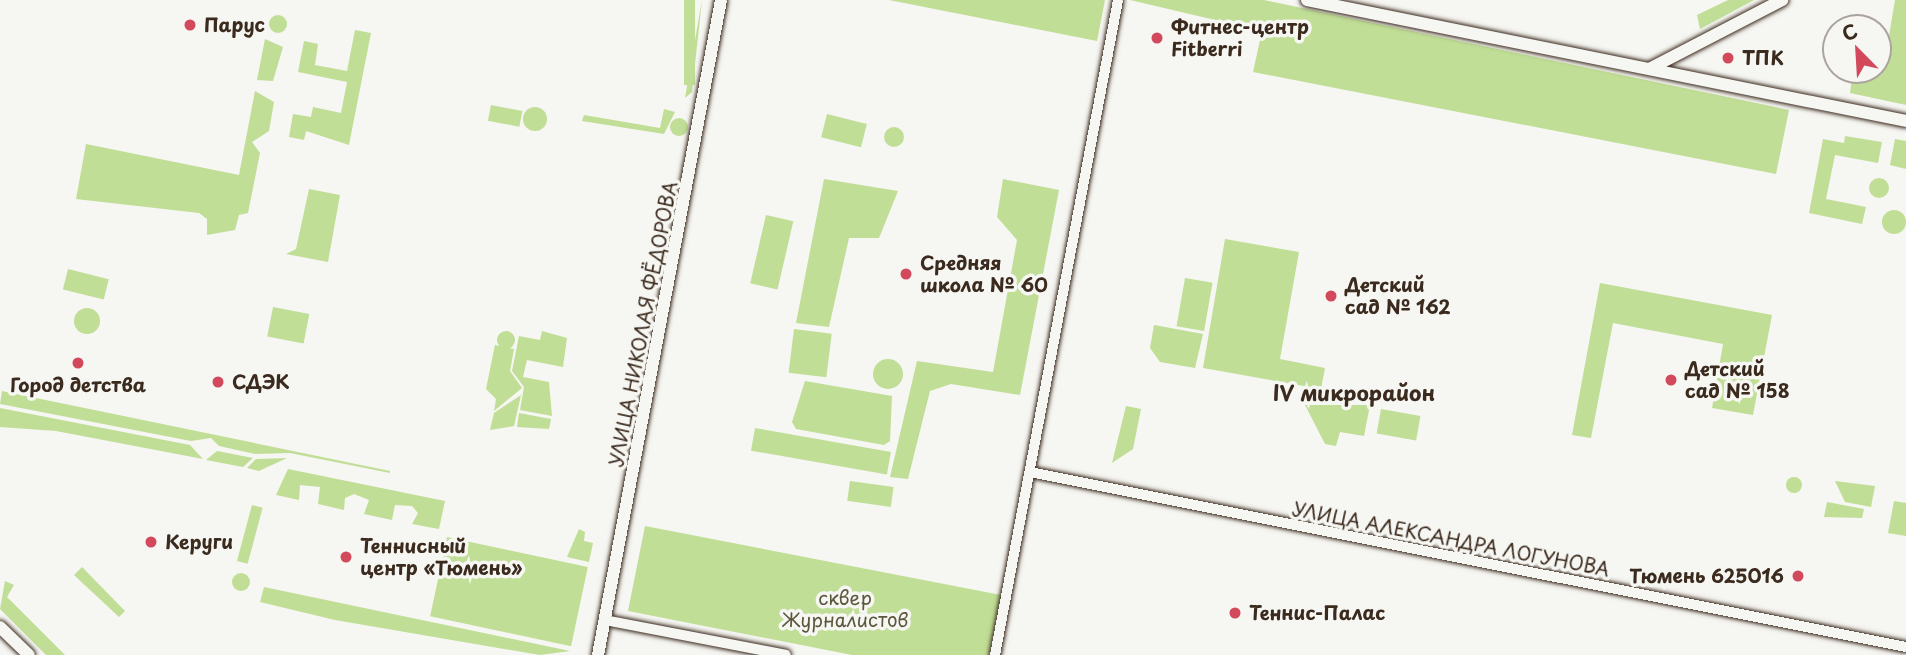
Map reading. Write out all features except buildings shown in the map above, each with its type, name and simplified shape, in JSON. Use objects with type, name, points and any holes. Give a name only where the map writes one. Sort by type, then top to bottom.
[{"type":"street","name":"УЛИЦА НИКОЛАЯ ФЁДОРОВА","points":[[598,655],[721,0]]},
{"type":"street","points":[[995,655],[1118,0]]},
{"type":"street","points":[[1307,0],[1906,121]]},
{"type":"street","points":[[1651,68],[1782,0]]},
{"type":"street","name":"УЛИЦА АЛЕКСАНДРА ЛОГУНОВА","points":[[1030,472],[1906,647]]},
{"type":"street","points":[[605,620],[786,655]]},
{"type":"street","points":[[0,626],[29,655]]},
{"type":"green space","points":[[684,0],[695,0],[695,85],[684,85]]},
{"type":"green space","points":[[702,0],[692,92],[685,98]]},
{"type":"green space","points":[[889,0],[1105,0],[1097,41]]},
{"type":"green space","points":[[1130,0],[1264,0],[1789,110],[1776,174],[1253,72],[1262,31]]},
{"type":"green space","points":[[1728,0],[1754,0],[1700,29],[1697,15]]},
{"type":"green space","points":[[1895,0],[1906,0],[1906,105],[1850,93],[1851,84],[1892,84],[1892,18]]},
{"type":"green space","points":[[274,15],[282,15],[287,24],[285,31],[274,33],[269,28],[269,20]]},
{"type":"green space","points":[[355,30],[371,33],[349,145],[306,131],[304,140],[289,137],[293,114],[311,117],[313,107],[341,113],[347,82],[298,72],[304,41],[318,44],[315,65],[347,71]]},
{"type":"green space","points":[[265,39],[283,47],[273,81],[257,80]]},
{"type":"green space","points":[[255,91],[274,102],[269,131],[252,142],[260,153],[248,213],[239,215],[235,230],[207,235],[207,219],[199,213],[76,199],[86,144],[239,175]]},
{"type":"green space","points":[[491,105],[522,111],[519,127],[488,121]]},
{"type":"green space","points":[[535,107],[543,111],[547,119],[543,127],[535,131],[527,127],[523,119],[527,111]]},
{"type":"green space","points":[[664,109],[675,112],[664,134],[582,121],[584,115],[660,128]]},
{"type":"green space","points":[[827,114],[867,124],[861,147],[821,137]]},
{"type":"green space","points":[[679,118],[685,121],[688,127],[685,133],[679,136],[673,133],[670,127],[673,121]]},
{"type":"green space","points":[[894,127],[901,130],[904,137],[901,144],[894,147],[887,144],[884,137],[887,130]]},
{"type":"green space","points":[[1845,136],[1882,142],[1878,163],[1835,155],[1826,199],[1866,207],[1862,224],[1809,213],[1823,139],[1844,143]]},
{"type":"green space","points":[[1895,139],[1906,141],[1906,169],[1890,165]]},
{"type":"green space","points":[[1879,178],[1886,181],[1889,188],[1886,195],[1879,198],[1872,195],[1869,188],[1872,181]]},
{"type":"green space","points":[[824,179],[898,191],[879,238],[849,238],[829,327],[796,323]]},
{"type":"green space","points":[[1003,179],[1059,190],[1020,395],[951,384],[930,391],[908,479],[890,477],[917,361],[993,372],[1017,240],[997,217]]},
{"type":"green space","points":[[309,189],[340,195],[328,262],[286,254],[296,249]]},
{"type":"green space","points":[[1894,210],[1902,214],[1906,222],[1902,230],[1894,234],[1886,230],[1882,222],[1886,214]]},
{"type":"green space","points":[[766,215],[793,221],[778,290],[750,283]]},
{"type":"green space","points":[[1225,239],[1299,252],[1280,359],[1325,368],[1321,389],[1203,368]]},
{"type":"green space","points":[[68,269],[109,279],[104,300],[63,289]]},
{"type":"green space","points":[[1185,278],[1213,283],[1204,331],[1176,326]]},
{"type":"green space","points":[[1600,283],[1772,315],[1753,415],[1712,408],[1723,344],[1613,323],[1591,438],[1572,435]]},
{"type":"green space","points":[[273,307],[309,314],[304,344],[267,336]]},
{"type":"green space","points":[[87,308],[96,312],[100,321],[96,330],[87,334],[78,330],[74,321],[78,312]]},
{"type":"green space","points":[[1154,325],[1203,334],[1195,368],[1160,362],[1150,348]]},
{"type":"green space","points":[[794,329],[832,334],[826,377],[789,373]]},
{"type":"green space","points":[[506,331],[512,334],[515,340],[512,346],[506,349],[500,346],[497,340],[500,334]]},
{"type":"green space","points":[[542,331],[567,338],[563,367],[527,360],[523,377],[549,382],[552,416],[520,410],[524,387],[512,371],[519,336],[540,340]]},
{"type":"green space","points":[[495,345],[514,349],[510,371],[522,388],[494,411],[496,399],[486,389]]},
{"type":"green space","points":[[888,359],[899,363],[903,374],[899,385],[888,389],[877,385],[873,374],[877,363]]},
{"type":"green space","points":[[805,381],[892,396],[890,441],[884,445],[796,429],[792,422]]},
{"type":"green space","points":[[2,391],[390,473],[290,453],[255,454],[219,446],[211,438],[191,441],[0,404]]},
{"type":"green space","points":[[521,395],[514,426],[490,430],[494,413]]},
{"type":"green space","points":[[1305,405],[1370,405],[1364,436],[1340,432],[1336,446],[1325,444]]},
{"type":"green space","points":[[1126,406],[1141,409],[1133,449],[1112,463]]},
{"type":"green space","points":[[0,408],[190,445],[203,459],[56,431],[0,427]]},
{"type":"green space","points":[[1381,409],[1420,416],[1416,441],[1377,434]]},
{"type":"green space","points":[[519,413],[551,419],[549,429],[517,427]]},
{"type":"green space","points":[[755,428],[891,452],[887,475],[751,451]]},
{"type":"green space","points":[[217,451],[253,458],[243,467],[206,460]]},
{"type":"green space","points":[[287,458],[259,471],[247,468],[256,459]]},
{"type":"green space","points":[[288,469],[445,501],[439,529],[412,524],[418,513],[412,506],[395,505],[392,520],[364,514],[369,500],[354,494],[345,498],[344,510],[318,504],[320,487],[300,485],[299,500],[276,495]]},
{"type":"green space","points":[[1794,477],[1802,485],[1794,493],[1786,485]]},
{"type":"green space","points":[[850,481],[894,487],[891,507],[847,501]]},
{"type":"green space","points":[[1835,481],[1875,486],[1871,507],[1845,502]]},
{"type":"green space","points":[[1894,501],[1906,503],[1906,536],[1888,533]]},
{"type":"green space","points":[[1827,502],[1864,509],[1862,518],[1824,517]]},
{"type":"green space","points":[[252,505],[263,508],[248,564],[237,561]]},
{"type":"green space","name":"сквер Журналистов","points":[[645,526],[1001,595],[989,655],[852,655],[628,611]]},
{"type":"green space","points":[[579,529],[585,532],[584,541],[593,543],[589,562],[567,557]]},
{"type":"green space","points":[[447,537],[588,567],[571,646],[430,616]]},
{"type":"green space","points":[[82,567],[125,611],[119,617],[74,575]]},
{"type":"green space","points":[[241,573],[247,576],[250,582],[247,588],[241,591],[235,588],[232,582],[235,576]]},
{"type":"green space","points":[[5,581],[14,585],[7,597],[65,655],[46,655],[0,609]]},
{"type":"green space","points":[[264,587],[570,651],[540,655],[335,620],[260,602]]},
{"type":"place","name":"Парус","points":[[190,25]]},
{"type":"place","name":"Фитнес-центр Fitberri","points":[[1157,38]]},
{"type":"place","name":"ТПК","points":[[1728,58]]},
{"type":"place","name":"Средняя школа № 60","points":[[906,274]]},
{"type":"place","name":"Детский сад № 162","points":[[1331,296]]},
{"type":"place","name":"Город детства","points":[[78,363]]},
{"type":"place","name":"Детский сад № 158","points":[[1671,380]]},
{"type":"place","name":"СДЭК","points":[[218,382]]},
{"type":"place","name":"Керуги","points":[[151,542]]},
{"type":"place","name":"Теннисный центр «Тюмень»","points":[[346,557]]},
{"type":"place","name":"Тюмень 625016","points":[[1798,576]]},
{"type":"place","name":"Теннис-Палас","points":[[1235,613]]},
{"type":"district","name":"IV микрорайон","points":[[1354,392]]}]
